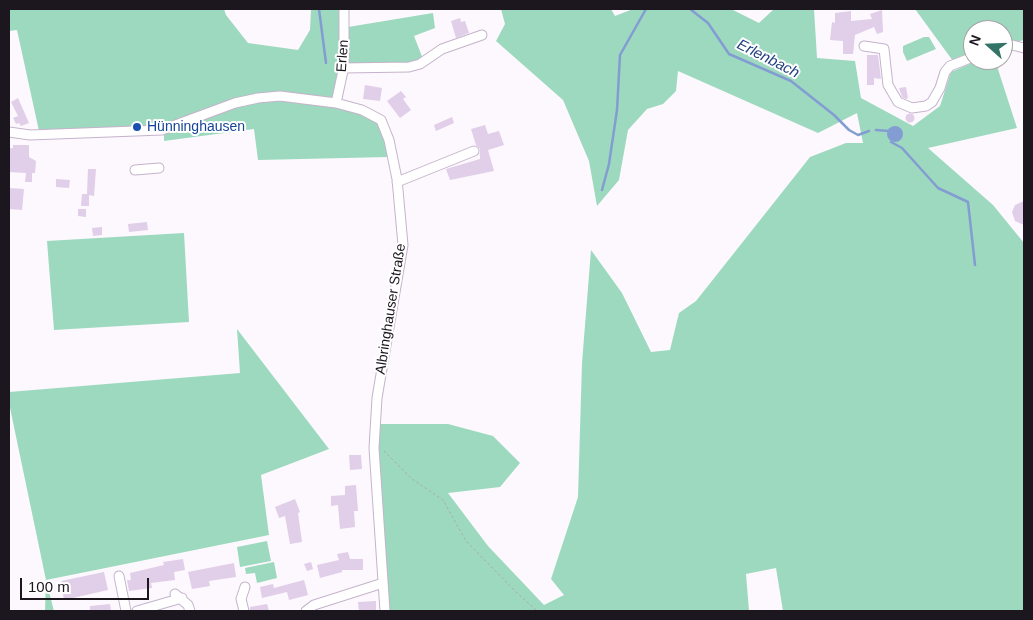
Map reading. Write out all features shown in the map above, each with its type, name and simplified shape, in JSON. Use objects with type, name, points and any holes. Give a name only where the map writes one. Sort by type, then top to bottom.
[{"type":"street","name":"Erlen","points":[[336,103],[343,68],[344,9]]},
{"type":"street","points":[[343,68],[409,67],[420,64],[442,49],[482,35]]},
{"type":"street","points":[[864,46],[884,50],[888,85],[898,102],[912,108],[926,106],[932,102],[940,88],[945,72],[950,66],[963,61]]},
{"type":"street","name":"Albringhauser Straße","points":[[9,132],[30,135],[162,130],[236,103],[280,96],[336,103],[362,110],[381,120],[389,140],[397,182],[403,245],[377,398],[374,448],[385,611]]},
{"type":"street","points":[[397,182],[474,151]]},
{"type":"street","points":[[136,170],[159,168]]},
{"type":"street","points":[[119,576],[126,611]]},
{"type":"street","points":[[306,611],[314,605],[383,583]]},
{"type":"street","points":[[244,611],[241,599],[245,587]]},
{"type":"street","points":[[136,611],[179,596],[188,605],[190,611]]},
{"type":"path","points":[[374,448],[381,448],[412,479],[443,500],[466,541],[516,594],[537,611]]},
{"type":"green space","points":[[9,9],[224,9],[226,15],[248,43],[298,50],[310,30],[311,9],[340,9],[340,73],[334,107],[361,113],[377,122],[385,139],[388,157],[258,160],[254,129],[164,141],[164,132],[180,120],[147,127],[39,131],[17,30],[9,31]]},
{"type":"green space","points":[[501,9],[611,9],[615,16],[633,9],[731,9],[759,23],[774,9],[814,9],[817,58],[855,61],[861,98],[913,126],[940,106],[951,72],[963,67],[963,70],[998,70],[1017,128],[928,148],[993,205],[1024,243],[1024,611],[783,611],[776,568],[746,574],[749,611],[389,611],[377,461],[380,424],[448,424],[493,436],[520,463],[500,487],[448,493],[488,546],[544,605],[564,595],[551,579],[578,497],[582,363],[591,250],[622,293],[651,352],[670,350],[679,313],[696,301],[810,157],[846,143],[863,143],[857,113],[818,133],[678,71],[676,91],[663,104],[647,109],[628,130],[619,180],[597,206],[589,161],[563,100],[496,41],[505,24]]},
{"type":"green space","points":[[915,9],[1024,9],[1024,40],[1013,43],[1013,20],[963,20],[963,58],[953,61]]},
{"type":"green space","points":[[433,13],[435,28],[414,36],[423,59],[409,64],[346,65],[348,27]]},
{"type":"green space","points":[[924,37],[929,37],[936,49],[907,61],[903,52],[903,46]]},
{"type":"green space","points":[[184,233],[189,322],[54,330],[47,241]]},
{"type":"green space","points":[[237,329],[329,449],[261,475],[269,535],[46,580],[9,403],[9,392],[240,373]]},
{"type":"green space","points":[[267,541],[271,561],[240,567],[237,547]]},
{"type":"green space","points":[[274,562],[277,578],[257,583],[255,573],[246,574],[245,568]]},
{"type":"green space","points":[[46,580],[54,611],[45,611]]},
{"type":"water","points":[[895,126],[901,128],[903,134],[901,140],[895,142],[889,140],[887,134],[889,128]]},
{"type":"building","points":[[882,10],[883,32],[877,34],[874,27],[855,35],[853,54],[843,54],[843,41],[830,40],[832,22],[835,23],[835,13],[851,11],[851,21],[872,19],[870,14]]},
{"type":"building","points":[[460,18],[461,22],[465,21],[469,33],[456,38],[451,21]]},
{"type":"building","points":[[867,55],[878,55],[881,79],[874,78],[874,85],[867,85]]},
{"type":"building","points":[[365,85],[382,88],[380,101],[363,99]]},
{"type":"building","points":[[906,87],[908,98],[906,99],[902,97],[899,88]]},
{"type":"building","points":[[401,91],[406,97],[403,99],[411,110],[400,118],[387,101]]},
{"type":"building","points":[[18,98],[29,123],[21,126],[19,123],[16,124],[13,118],[18,116],[11,102]]},
{"type":"building","points":[[910,113],[915,118],[910,123],[905,118]]},
{"type":"building","points":[[452,117],[454,123],[436,131],[434,125]]},
{"type":"building","points":[[485,125],[488,134],[499,131],[504,145],[488,150],[494,171],[450,180],[446,169],[480,159],[480,149],[476,145],[471,129]]},
{"type":"building","points":[[13,145],[29,145],[29,157],[36,161],[35,173],[32,173],[32,182],[25,182],[26,173],[9,172],[9,148],[13,148]]},
{"type":"building","points":[[88,169],[96,169],[94,196],[89,195],[89,206],[81,206],[82,194],[87,194]]},
{"type":"building","points":[[56,179],[70,180],[69,188],[56,187]]},
{"type":"building","points":[[9,188],[24,189],[22,210],[9,209]]},
{"type":"building","points":[[1024,201],[1024,225],[1015,221],[1012,212],[1015,205]]},
{"type":"building","points":[[78,209],[86,209],[86,217],[78,216]]},
{"type":"building","points":[[147,222],[148,230],[129,232],[128,224]]},
{"type":"building","points":[[102,227],[102,235],[93,236],[92,228]]},
{"type":"building","points":[[349,455],[361,455],[362,469],[350,470]]},
{"type":"building","points":[[356,485],[358,511],[354,511],[355,527],[340,529],[338,505],[331,506],[331,496],[345,495],[345,486]]},
{"type":"building","points":[[295,499],[300,512],[298,513],[302,542],[290,544],[285,516],[279,518],[275,507]]},
{"type":"building","points":[[348,552],[350,559],[363,559],[363,570],[342,570],[342,572],[320,578],[317,565],[339,560],[337,554]]},
{"type":"building","points":[[183,559],[185,570],[174,572],[175,580],[151,583],[152,588],[129,591],[127,580],[131,580],[130,573],[164,565],[163,562]]},
{"type":"building","points":[[311,562],[313,569],[307,571],[304,564]]},
{"type":"building","points":[[234,563],[236,577],[209,581],[210,586],[192,589],[188,572]]},
{"type":"building","points":[[104,572],[108,590],[64,600],[61,581]]},
{"type":"building","points":[[304,580],[308,595],[289,600],[287,592],[262,598],[260,587],[273,584],[274,588]]},
{"type":"building","points":[[376,601],[376,611],[359,611],[358,602]]},
{"type":"building","points":[[110,604],[111,611],[90,611],[90,606]]},
{"type":"building","points":[[267,604],[269,611],[250,611],[250,607]]},
{"type":"waterway","points":[[319,9],[326,63]]},
{"type":"waterway","points":[[602,190],[609,164],[617,110],[620,55],[646,9]]},
{"type":"waterway","name":"Erlenbach","points":[[690,9],[708,23],[729,54],[791,81],[834,115],[849,130],[858,135],[869,131]]},
{"type":"waterway","name":"Erlenbach","points":[[876,130],[889,131]]},
{"type":"waterway","points":[[891,142],[902,148],[938,188],[968,202],[975,265]]},
{"type":"place","name":"Hünninghausen","points":[[137,127]]}]
